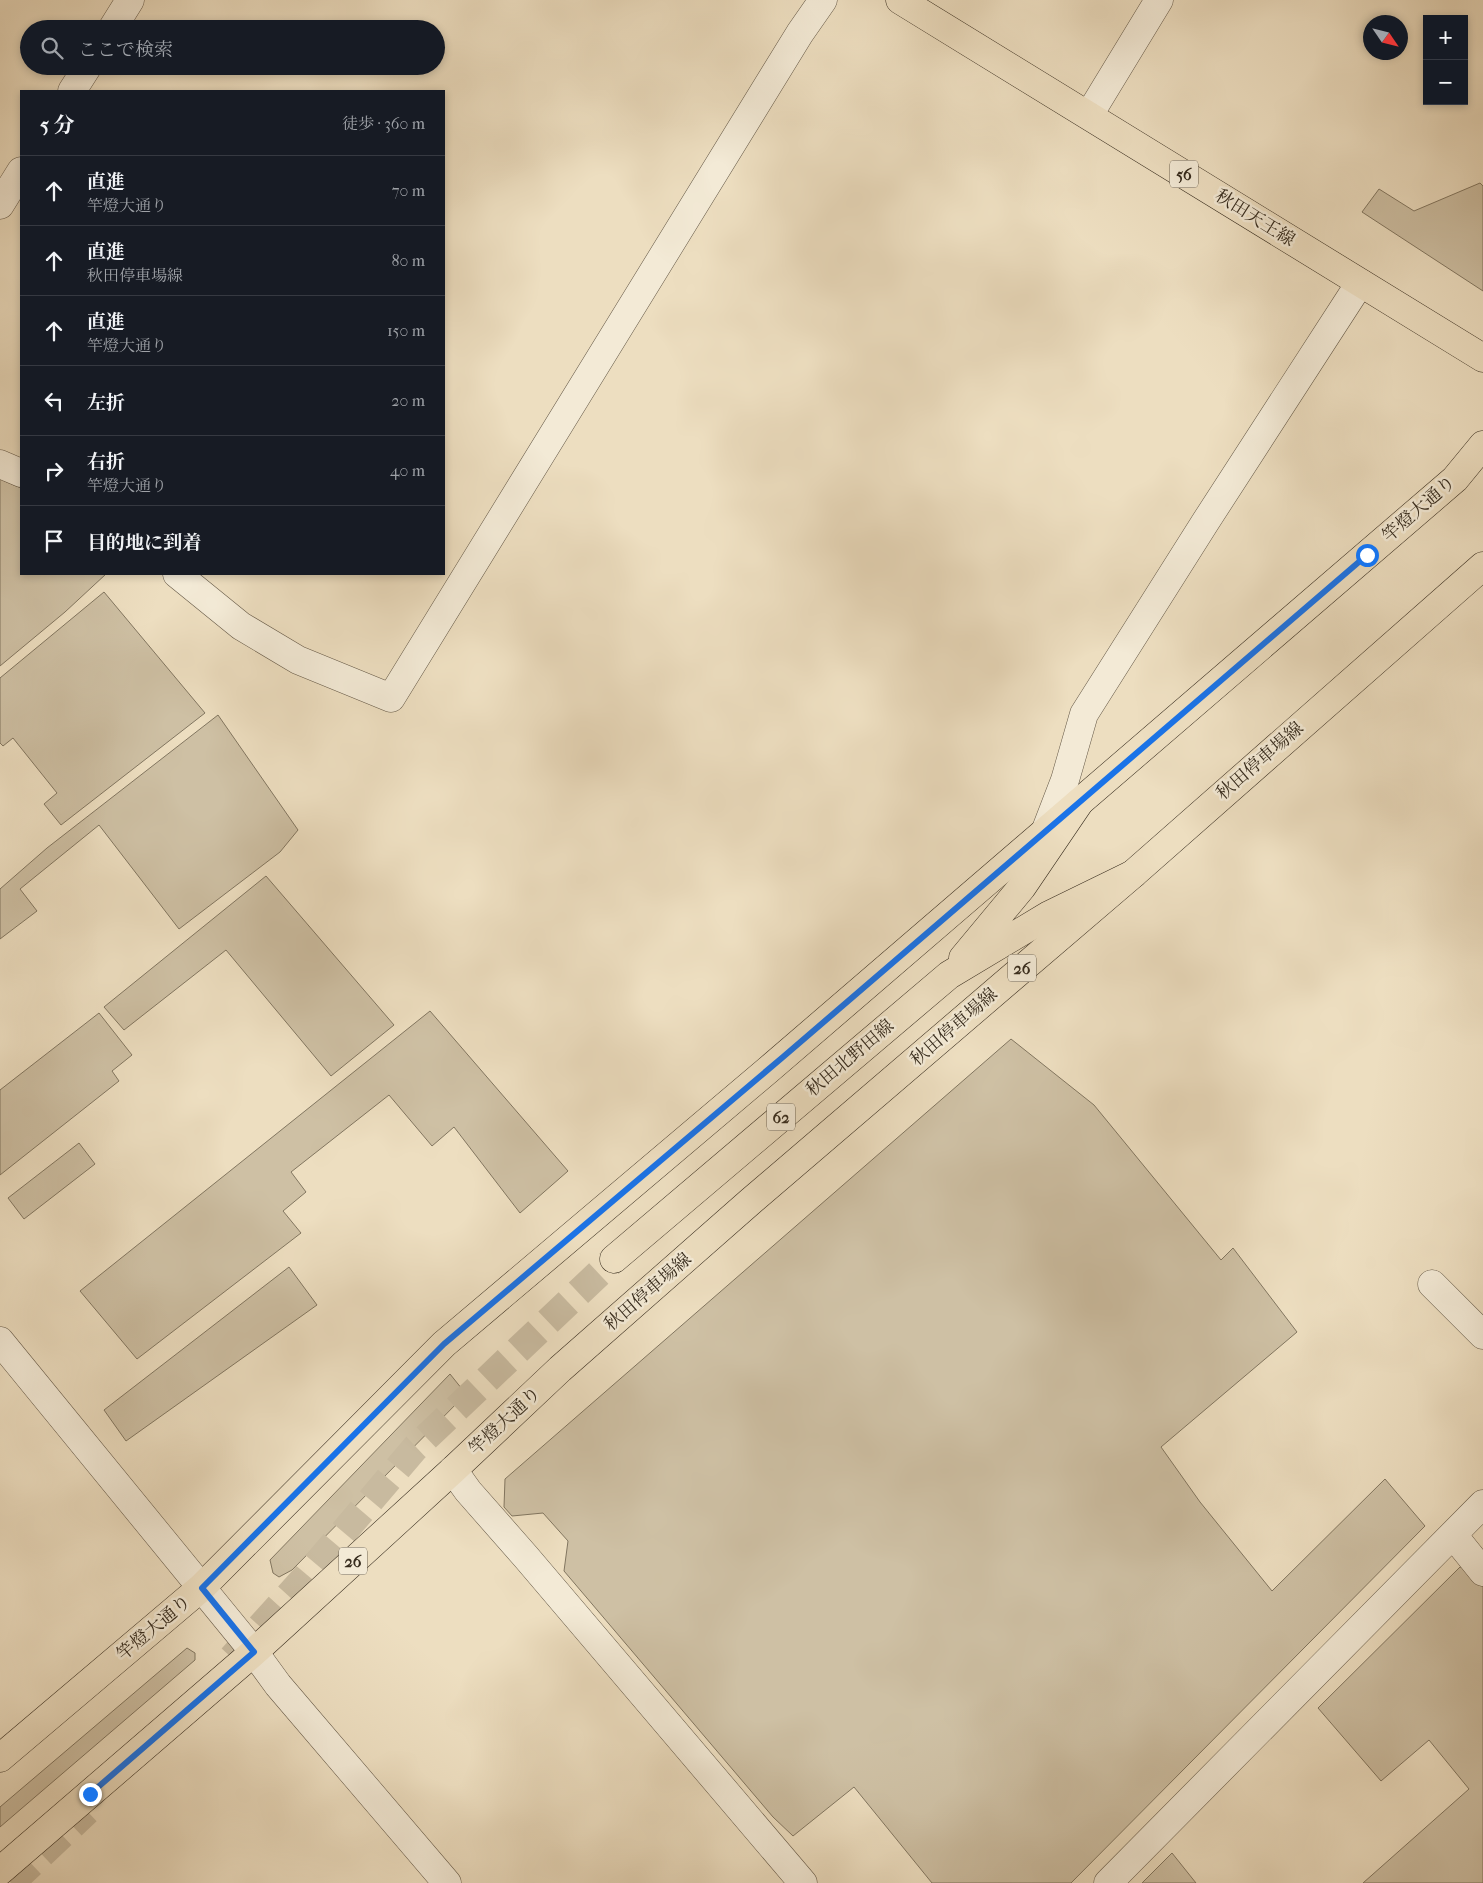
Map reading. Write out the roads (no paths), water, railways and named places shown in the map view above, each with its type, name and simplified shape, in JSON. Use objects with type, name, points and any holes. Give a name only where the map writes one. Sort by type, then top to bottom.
[{"type":"main road","name":"秋田天王線","points":[[900,0],[1483,358]]},
{"type":"main road","name":"竿燈大通り","points":[[1078,803],[1455,479],[1483,445]]},
{"type":"main road","name":"秋田停車場線","points":[[560,1369],[766,1188],[1133,874],[1483,566]]},
{"type":"main road","points":[[1045,832],[1078,803]]},
{"type":"main road","name":"62","points":[[949,975],[1022,887],[1078,803]]},
{"type":"main road","name":"竿燈大通り","points":[[0,1758],[202,1588],[444,1344],[768,1070],[1045,832]]},
{"type":"main road","name":"62","points":[[949,975],[1049,915],[1133,874]]},
{"type":"main road","name":"秋田北野田線","points":[[614,1259],[949,975]]},
{"type":"main road","name":"竿燈大通り","points":[[0,1871],[254,1652],[560,1369]]},
{"type":"street","points":[[118,20],[130,0]]},
{"type":"street","points":[[178,575],[241,626],[298,660],[391,698],[795,41],[823,0]]},
{"type":"street","points":[[1089,115],[1159,0]]},
{"type":"street","points":[[73,90],[82,75]]},
{"type":"street","points":[[0,205],[20,173]]},
{"type":"street","points":[[1045,832],[1065,780],[1084,714],[1360,283]]},
{"type":"street","points":[[0,464],[20,473]]},
{"type":"street","points":[[1432,1284],[1483,1335]]},
{"type":"street","points":[[0,1340],[254,1652],[278,1685],[446,1883]]},
{"type":"street","points":[[453,1470],[468,1491],[803,1883]]},
{"type":"street","points":[[1108,1883],[1454,1536],[1483,1504]]},
{"type":"street","points":[[1454,1536],[1483,1572]]},
{"type":"tunnel","points":[[232,1658],[302,1581],[415,1448],[614,1259]]},
{"type":"tunnel","points":[[11,1883],[87,1811]]}]
